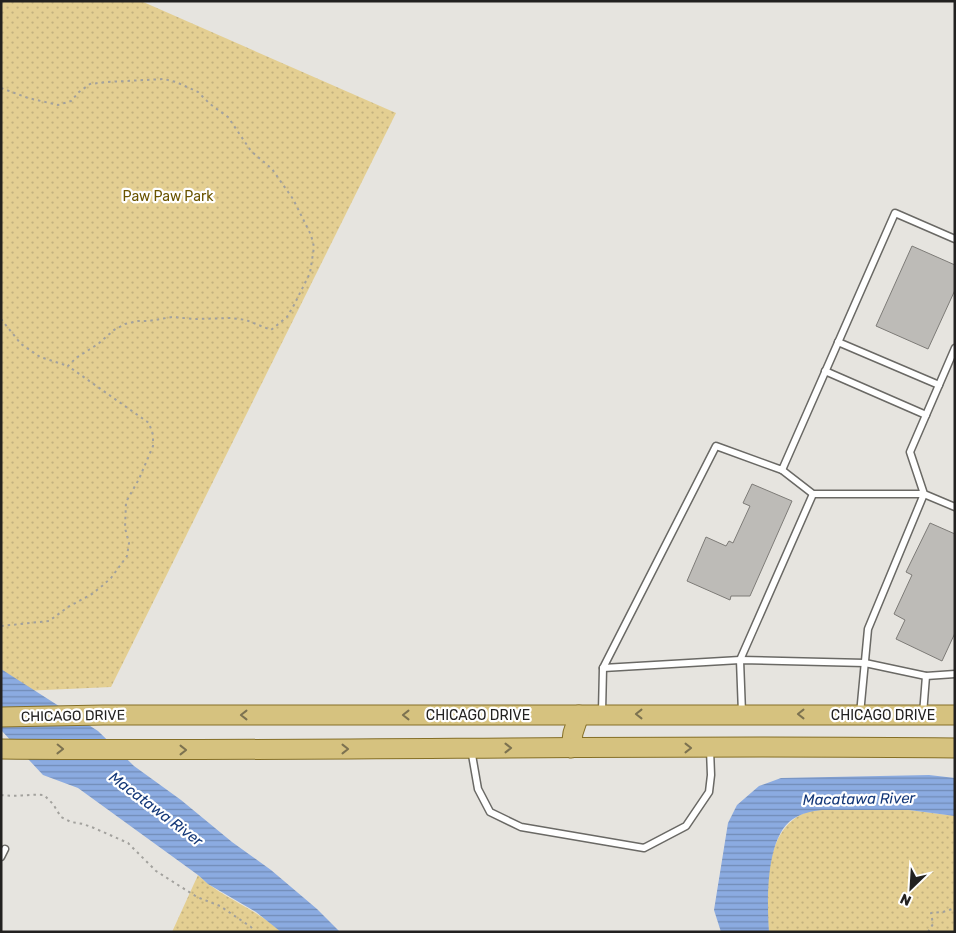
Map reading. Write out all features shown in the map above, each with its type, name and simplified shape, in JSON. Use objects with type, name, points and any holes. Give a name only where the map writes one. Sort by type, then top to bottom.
[{"type":"main road","name":"CHICAGO DRIVE","points":[[1,717],[103,715],[955,715]]},
{"type":"main road","points":[[571,748],[573,733],[579,715]]},
{"type":"main road","points":[[6,749],[955,748]]},
{"type":"lane","points":[[782,470],[896,213],[955,239]]},
{"type":"lane","points":[[838,342],[939,385]]},
{"type":"lane","points":[[860,714],[868,629],[924,494],[910,452],[955,348]]},
{"type":"lane","points":[[825,371],[926,415]]},
{"type":"lane","points":[[602,714],[603,668],[716,446],[782,470],[813,494],[924,494],[955,508]]},
{"type":"lane","points":[[742,714],[740,660],[813,494]]},
{"type":"lane","points":[[603,668],[740,660],[865,664],[926,676],[955,674]]},
{"type":"lane","points":[[923,716],[926,676]]},
{"type":"lane","points":[[471,748],[478,789],[490,812],[521,827],[644,848],[686,826],[709,792],[711,775],[710,748]]},
{"type":"lane","points":[[1,858],[5,849]]},
{"type":"path","points":[[1,88],[28,98],[58,105],[71,100],[90,84],[107,82],[164,78],[198,92],[210,104],[221,110],[228,117],[251,151],[272,169],[296,205],[311,235],[314,247],[310,273],[300,294],[287,316],[271,330],[246,320],[230,318],[195,319],[172,317],[138,321],[125,324],[114,330],[68,366]]},
{"type":"path","points":[[1,319],[22,344],[40,357],[68,366],[149,423],[153,436],[153,446],[140,479],[126,502],[125,528],[129,543],[127,556],[112,578],[92,594],[68,607],[49,621],[1,626]]},
{"type":"path","points":[[1,794],[17,797],[30,794],[44,796],[54,804],[61,817],[71,822],[94,828],[128,843],[156,871],[197,897],[220,906],[250,927],[254,932]]},
{"type":"path","points":[[928,932],[933,924],[931,913],[955,908]]},
{"type":"green space","name":"Paw Paw Park","points":[[1,1],[141,1],[396,113],[111,687],[1,692]]},
{"type":"green space","points":[[813,810],[909,810],[955,816],[955,932],[769,932],[767,899],[770,863],[782,832],[793,820]]},
{"type":"green space","points":[[198,875],[218,891],[261,916],[281,932],[172,932]]},
{"type":"water","name":"Macatawa River","points":[[1,669],[98,731],[134,766],[271,870],[317,909],[340,932],[281,932],[256,912],[208,884],[78,788],[43,775],[1,730]]},
{"type":"water","name":"Macatawa River","points":[[929,775],[955,778],[955,816],[909,810],[822,810],[796,817],[784,828],[777,840],[773,855],[768,888],[769,932],[721,932],[714,910],[728,823],[737,805],[759,786],[781,778]]},
{"type":"building","points":[[912,246],[955,265],[955,290],[928,349],[876,326]]},
{"type":"building","points":[[752,484],[792,501],[750,596],[731,596],[730,600],[687,581],[706,537],[726,546],[729,541],[733,543],[750,506],[743,503]]},
{"type":"building","points":[[930,523],[955,534],[955,633],[942,661],[896,639],[905,620],[894,614],[912,575],[906,572]]}]
